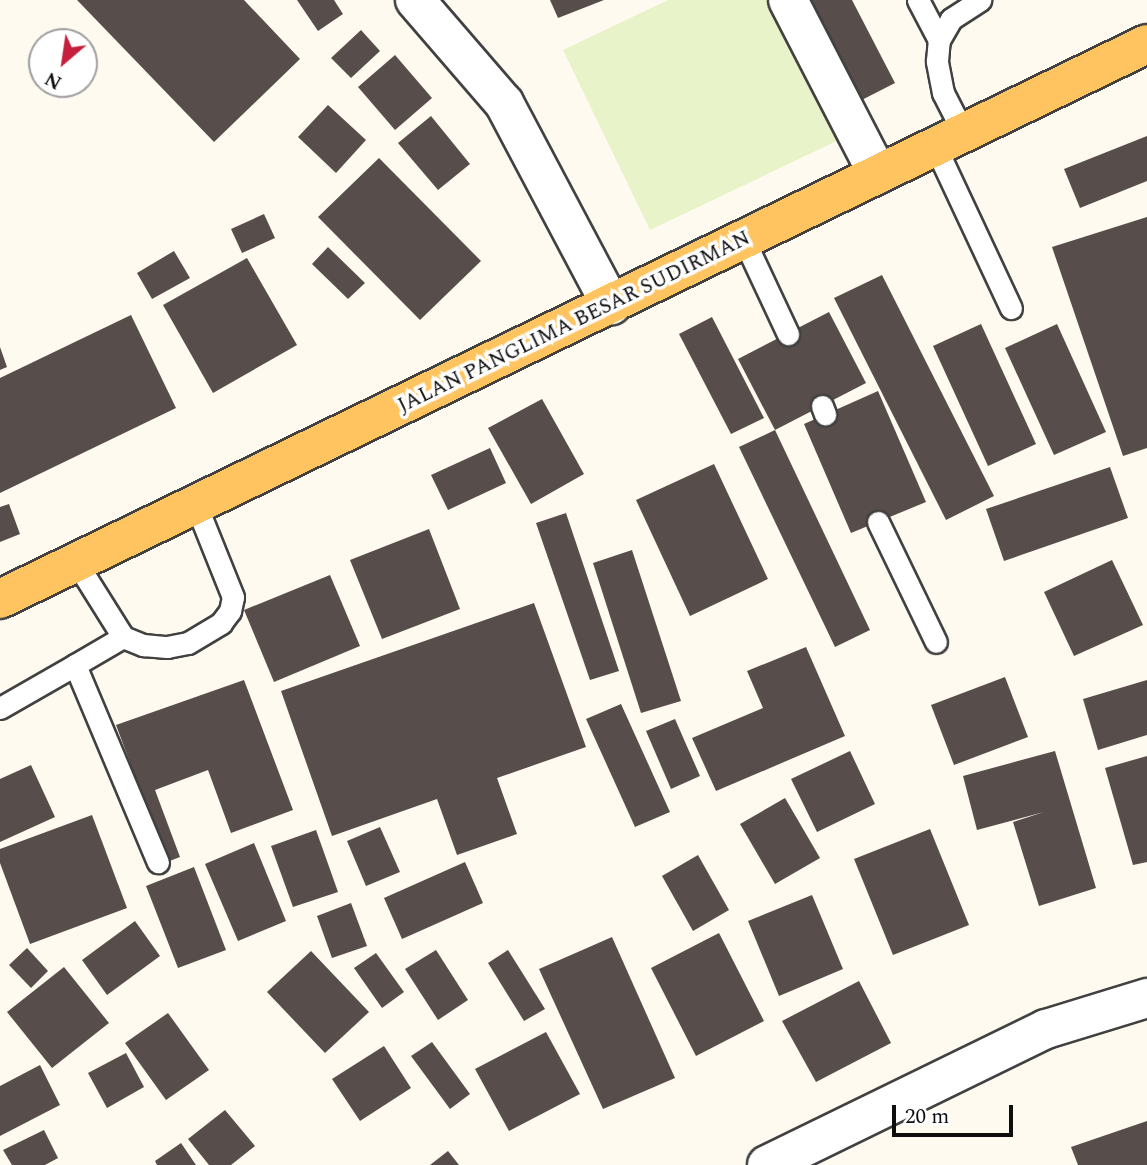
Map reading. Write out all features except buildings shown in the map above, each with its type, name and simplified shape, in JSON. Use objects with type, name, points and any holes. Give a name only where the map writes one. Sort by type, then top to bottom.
[{"type":"main road","name":"JALAN PANGLIMA BESAR SUDIRMAN","points":[[0,598],[1147,44]]},
{"type":"street","points":[[415,0],[504,103],[611,304]]},
{"type":"street","points":[[788,0],[878,174]]},
{"type":"street","points":[[767,1165],[1046,1029],[1147,998]]},
{"type":"lane","points":[[918,0],[939,40]]},
{"type":"lane","points":[[980,0],[951,19],[939,40],[937,61],[949,139],[1011,308]]},
{"type":"lane","points":[[744,240],[788,334]]},
{"type":"lane","points":[[76,562],[123,637],[143,645],[167,647],[188,643],[221,623],[230,611],[233,597],[196,505]]},
{"type":"lane","points":[[878,522],[936,642]]},
{"type":"lane","points":[[0,708],[123,637]]},
{"type":"lane","points":[[75,665],[158,862]]},
{"type":"green space","points":[[668,0],[776,0],[843,138],[650,230],[563,50]]}]
